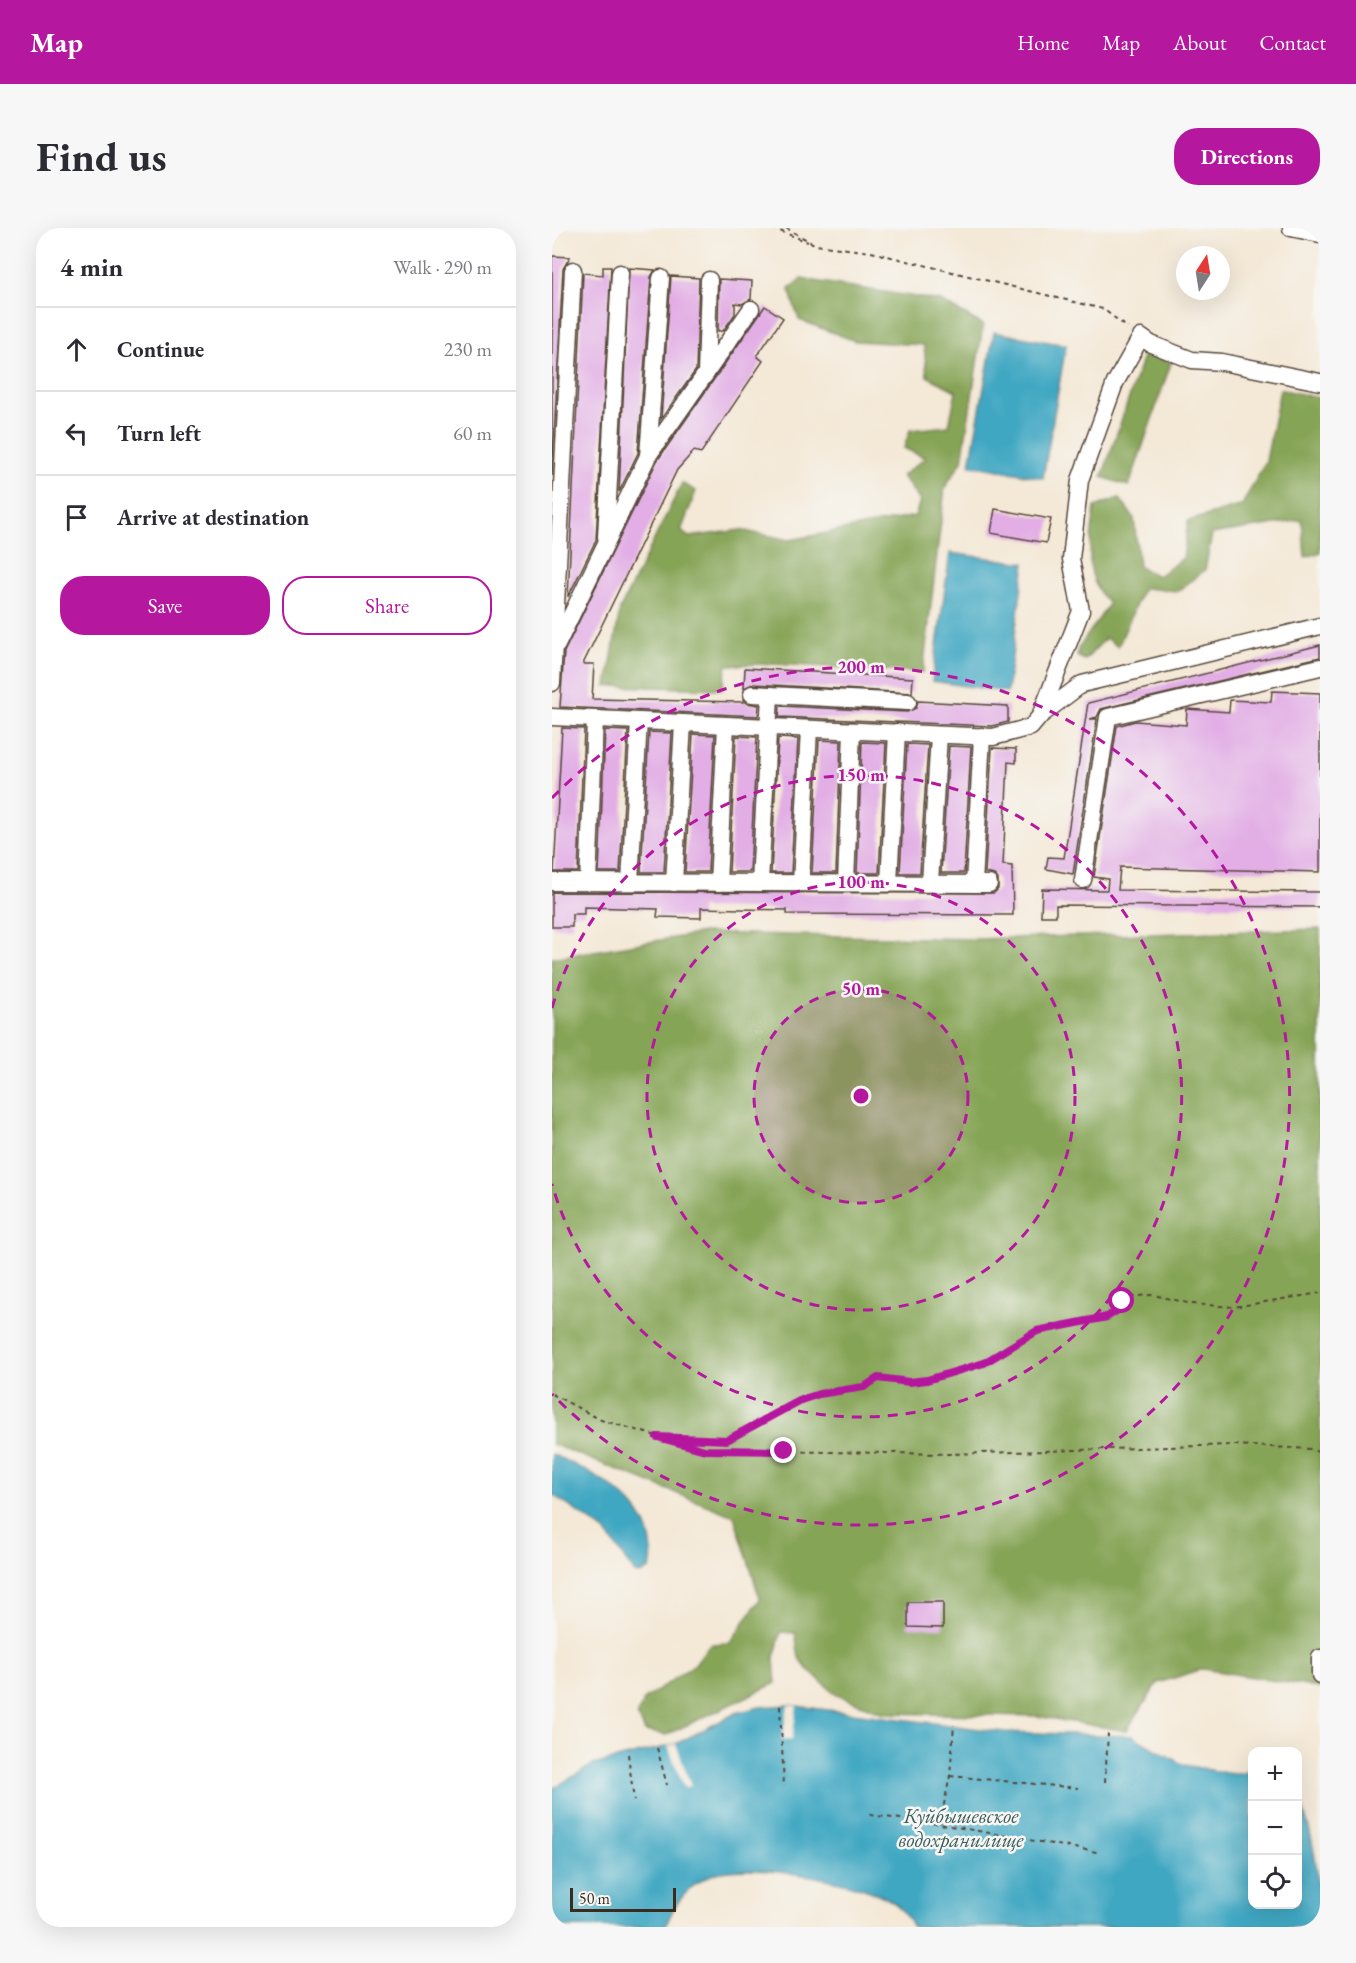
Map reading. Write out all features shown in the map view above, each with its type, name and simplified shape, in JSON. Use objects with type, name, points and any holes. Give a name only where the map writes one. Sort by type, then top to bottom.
[{"type":"lane","points":[[1292,228],[1320,234]]},
{"type":"lane","points":[[552,683],[573,270]]},
{"type":"lane","points":[[606,544],[620,273]]},
{"type":"lane","points":[[648,456],[661,278]]},
{"type":"lane","points":[[706,374],[709,280]]},
{"type":"lane","points":[[554,651],[648,456],[751,309]]},
{"type":"lane","points":[[1041,715],[1081,611],[1071,559],[1080,480],[1115,383],[1141,337],[1151,344],[1192,360],[1222,362],[1320,382]]},
{"type":"lane","points":[[552,717],[993,737],[1031,727],[1041,715],[1082,684],[1320,626]]},
{"type":"lane","points":[[1083,880],[1108,717],[1320,668]]},
{"type":"lane","points":[[752,694],[908,702]]},
{"type":"lane","points":[[760,883],[770,695]]},
{"type":"lane","points":[[588,882],[595,719]]},
{"type":"lane","points":[[630,882],[639,721]]},
{"type":"lane","points":[[674,883],[683,723]]},
{"type":"lane","points":[[718,883],[726,725]]},
{"type":"lane","points":[[801,883],[809,729]]},
{"type":"lane","points":[[846,883],[852,730]]},
{"type":"lane","points":[[890,883],[897,732]]},
{"type":"lane","points":[[930,883],[939,735]]},
{"type":"lane","points":[[552,882],[982,884],[982,736]]},
{"type":"lane","points":[[1320,1658],[1320,1675]]},
{"type":"path","points":[[772,228],[816,245],[871,252],[1103,309],[1141,337]]},
{"type":"path","points":[[786,228],[816,245]]},
{"type":"path","points":[[657,1437],[727,1440],[801,1400],[819,1394],[864,1387],[878,1378],[909,1382],[927,1380],[984,1363],[1037,1331],[1107,1317],[1118,1310],[1122,1301],[1137,1296],[1154,1295],[1192,1305],[1234,1307],[1320,1293]]},
{"type":"path","points":[[552,1394],[602,1420],[705,1450],[951,1454],[1232,1445],[1311,1449],[1320,1453]]},
{"type":"path","points":[[780,1706],[784,1787]]},
{"type":"path","points":[[939,1824],[950,1776],[954,1725]]},
{"type":"path","points":[[1105,1782],[1108,1734]]},
{"type":"path","points":[[657,1748],[667,1785]]},
{"type":"path","points":[[628,1754],[634,1801]]},
{"type":"path","points":[[950,1776],[1078,1788]]},
{"type":"path","points":[[870,1815],[939,1824],[1097,1852]]},
{"type":"green space","points":[[802,279],[941,301],[983,325],[962,461],[945,487],[923,672],[772,664],[727,665],[722,689],[607,686],[620,609],[682,483],[696,491],[681,531],[689,537],[740,530],[790,540],[915,516],[920,501],[902,476],[925,458],[904,448],[910,430],[949,426],[956,391],[927,376],[924,345],[855,341],[799,320],[789,289]]},
{"type":"green space","points":[[1144,354],[1171,363],[1129,486],[1102,477]]},
{"type":"green space","points":[[1280,389],[1320,398],[1320,553],[1305,557],[1302,520],[1212,534],[1205,570],[1178,591],[1143,588],[1118,647],[1106,638],[1085,660],[1077,656],[1078,649],[1109,604],[1094,582],[1091,570],[1090,546],[1095,507],[1119,498],[1134,518],[1139,567],[1158,576],[1183,558],[1188,521],[1242,505],[1266,461]]},
{"type":"green space","points":[[1320,929],[1320,1688],[1203,1669],[1158,1683],[1126,1731],[1036,1716],[884,1713],[837,1695],[807,1669],[799,1658],[795,1633],[781,1632],[774,1659],[776,1683],[666,1735],[645,1731],[637,1715],[644,1700],[695,1664],[710,1644],[730,1643],[760,1599],[734,1516],[552,1444],[552,958],[703,933],[976,939]]},
{"type":"water","points":[[994,332],[1066,345],[1043,478],[970,465]]},
{"type":"water","points":[[950,553],[1025,563],[1007,692],[932,681]]},
{"type":"water","points":[[552,1454],[607,1483],[637,1511],[647,1528],[651,1547],[650,1569],[640,1574],[635,1573],[605,1531],[552,1494]]},
{"type":"water","name":"Куйбышевское водохранилище","points":[[788,1705],[1004,1732],[1132,1736],[1184,1765],[1226,1773],[1242,1774],[1248,1771],[1248,1909],[1302,1909],[1302,1806],[1309,1827],[1315,1860],[1320,1927],[913,1927],[897,1905],[861,1888],[807,1876],[753,1870],[714,1874],[690,1888],[673,1911],[666,1927],[552,1927],[552,1789],[593,1765],[676,1744],[736,1713],[760,1707]]},
{"type":"pier","points":[[788,1705],[797,1706],[792,1739],[782,1739]]},
{"type":"pier","points":[[676,1744],[691,1786],[684,1787],[668,1746]]},
{"type":"building","points":[[552,256],[570,257],[563,269],[552,476]]},
{"type":"building","points":[[603,267],[611,267],[596,540],[568,597],[583,273],[603,275]]},
{"type":"building","points":[[629,268],[655,270],[651,277],[638,453],[619,492]]},
{"type":"building","points":[[671,276],[699,278],[696,370],[661,419]]},
{"type":"building","points":[[719,279],[752,281],[751,299],[742,304],[735,303],[735,314],[723,331],[718,331]]},
{"type":"building","points":[[765,306],[783,318],[757,356],[763,361],[701,453],[694,451],[677,470],[583,664],[594,664],[592,699],[743,702],[743,699],[747,703],[759,705],[758,716],[560,707],[564,652],[657,461]]},
{"type":"building","points":[[995,509],[1051,519],[1046,543],[991,533]]},
{"type":"building","points":[[1320,645],[1320,657],[1101,709],[1097,717],[1090,719],[1097,719],[1073,874],[1046,869],[1048,857],[1064,858],[1088,703]]},
{"type":"building","points":[[745,668],[913,678],[912,693],[753,684],[744,688]]},
{"type":"building","points":[[1272,691],[1320,693],[1320,872],[1120,867],[1118,890],[1320,892],[1320,907],[1056,905],[1056,916],[1041,916],[1042,889],[1107,890],[1108,879],[1094,877],[1117,726],[1135,721],[1186,725],[1187,709],[1229,712],[1230,700],[1271,702]]},
{"type":"building","points":[[918,701],[1008,706],[1008,722],[992,726],[779,717],[780,706],[907,712],[916,708]]},
{"type":"building","points":[[562,728],[584,729],[578,872],[554,872]]},
{"type":"building","points":[[605,730],[628,731],[620,872],[599,872]]},
{"type":"building","points":[[649,732],[672,733],[664,872],[641,872]]},
{"type":"building","points":[[693,734],[715,735],[708,872],[685,872]]},
{"type":"building","points":[[736,736],[757,737],[750,872],[729,872]]},
{"type":"building","points":[[778,738],[798,739],[791,873],[771,873]]},
{"type":"building","points":[[819,740],[841,741],[836,873],[812,873]]},
{"type":"building","points":[[862,742],[886,743],[879,873],[857,873]]},
{"type":"building","points":[[907,744],[928,745],[920,873],[900,873]]},
{"type":"building","points":[[949,746],[971,747],[964,873],[941,873]]},
{"type":"building","points":[[992,748],[1016,749],[1016,763],[1008,762],[1003,865],[1012,866],[1013,915],[787,914],[787,910],[701,908],[701,918],[657,917],[658,909],[584,907],[584,914],[572,914],[572,927],[552,927],[552,892],[994,893],[998,889],[998,879],[994,875],[985,873]]},
{"type":"building","points":[[908,1602],[943,1602],[943,1628],[908,1627]]},
{"type":"route","points":[[784,1451],[705,1450],[657,1437],[727,1440],[801,1400],[819,1394],[864,1387],[878,1378],[909,1382],[927,1380],[984,1363],[1037,1331],[1107,1317],[1118,1310],[1122,1301]]}]
